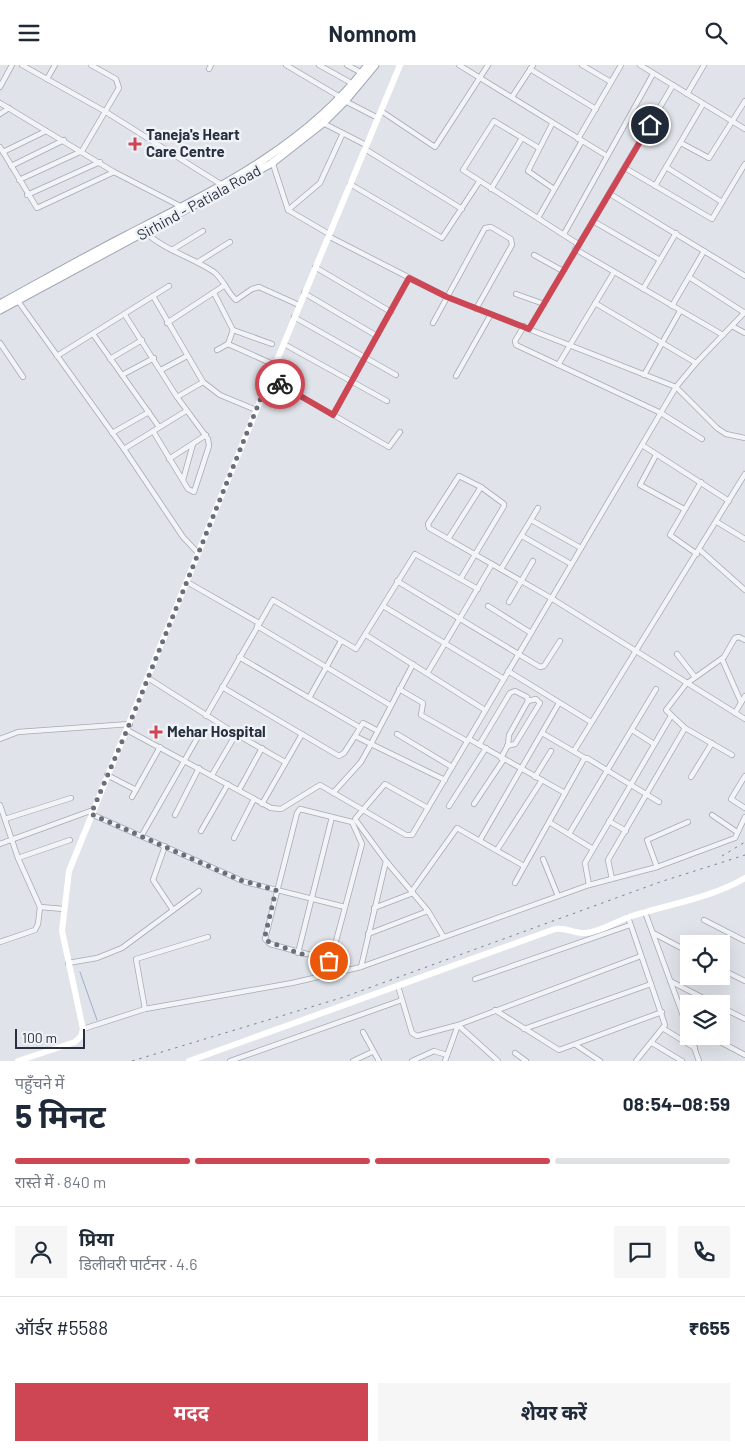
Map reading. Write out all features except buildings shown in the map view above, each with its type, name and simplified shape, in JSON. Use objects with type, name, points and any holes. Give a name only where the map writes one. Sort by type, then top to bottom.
[{"type":"main road","points":[[0,304],[271,160],[343,100],[353,83],[368,65]]},
{"type":"main road","name":"Sirhind - Patiala Road","points":[[0,310],[146,233],[271,160],[323,123],[376,65]]},
{"type":"street","points":[[0,87],[12,65]]},
{"type":"street","points":[[22,65],[106,111],[222,185]]},
{"type":"street","points":[[47,79],[55,65]]},
{"type":"street","points":[[19,180],[82,151],[120,85],[116,79],[91,65]]},
{"type":"street","points":[[286,65],[343,100],[378,118]]},
{"type":"street","points":[[319,65],[353,83]]},
{"type":"street","points":[[347,65],[362,73]]},
{"type":"street","points":[[18,1061],[75,1042],[81,1036],[83,1029],[62,931],[69,871],[294,317],[400,65]]},
{"type":"street","points":[[459,65],[606,156]]},
{"type":"street","points":[[381,111],[435,147],[488,65]]},
{"type":"street","points":[[582,65],[611,82]]},
{"type":"street","points":[[538,218],[621,65]]},
{"type":"street","points":[[640,65],[745,129]]},
{"type":"street","points":[[687,94],[704,65]]},
{"type":"street","points":[[512,97],[531,67],[596,109]]},
{"type":"street","points":[[564,234],[654,73]]},
{"type":"street","points":[[673,85],[544,303],[515,343],[661,413],[702,439]]},
{"type":"street","points":[[681,143],[709,157],[745,101]]},
{"type":"street","points":[[0,103],[114,172],[182,207]]},
{"type":"street","points":[[655,185],[703,104]]},
{"type":"street","points":[[0,114],[9,108]]},
{"type":"street","points":[[539,148],[496,121],[491,122],[463,170],[479,182],[564,234],[577,246],[614,272],[723,335]]},
{"type":"street","points":[[323,123],[366,147],[462,209]]},
{"type":"street","points":[[552,124],[528,171],[554,189]]},
{"type":"street","points":[[46,131],[1,149],[35,207],[42,207],[114,172]]},
{"type":"street","points":[[288,210],[320,183],[343,133]]},
{"type":"street","points":[[491,189],[522,138]]},
{"type":"street","points":[[11,166],[64,140]]},
{"type":"street","points":[[271,160],[288,210],[328,235],[447,297],[676,387],[717,429],[726,434],[743,437],[745,431]]},
{"type":"street","points":[[27,195],[100,162]]},
{"type":"street","points":[[625,168],[708,218],[714,217],[745,164]]},
{"type":"street","points":[[666,167],[722,203]]},
{"type":"street","points":[[350,184],[442,238],[479,182]]},
{"type":"street","points":[[610,194],[745,276]]},
{"type":"street","points":[[593,221],[660,260]]},
{"type":"street","points":[[433,323],[485,228],[491,227],[511,239],[512,245],[476,309]]},
{"type":"street","points":[[172,250],[203,231]]},
{"type":"street","points":[[146,233],[172,250],[198,262],[215,274],[236,300],[252,289],[259,287],[299,305]]},
{"type":"street","points":[[643,289],[676,233]]},
{"type":"street","points":[[198,262],[230,242]]},
{"type":"street","points":[[672,306],[704,251]]},
{"type":"street","points":[[534,255],[563,271]]},
{"type":"street","points":[[315,267],[391,312]]},
{"type":"street","points":[[558,365],[614,272]]},
{"type":"street","points":[[0,739],[18,732],[129,727],[160,747],[271,808],[281,809],[320,785],[409,837],[428,808],[676,387],[696,363],[745,312],[689,277]]},
{"type":"street","points":[[333,415],[409,278]]},
{"type":"street","points":[[167,323],[225,285]]},
{"type":"street","points":[[57,356],[169,286]]},
{"type":"street","points":[[214,293],[233,330],[272,344]]},
{"type":"street","points":[[304,293],[377,336]]},
{"type":"street","points":[[516,293],[544,303]]},
{"type":"street","points":[[153,296],[202,382],[220,395],[256,410]]},
{"type":"street","points":[[18,301],[124,449],[183,537],[198,553]]},
{"type":"street","points":[[595,303],[696,363]]},
{"type":"street","points":[[644,375],[680,311]]},
{"type":"street","points":[[456,376],[491,314]]},
{"type":"street","points":[[125,315],[186,411],[206,435],[209,447],[194,492],[191,492],[152,431]]},
{"type":"street","points":[[294,317],[396,375]]},
{"type":"street","points":[[732,326],[745,333]]},
{"type":"street","points":[[217,350],[228,344],[233,330]]},
{"type":"street","points":[[93,334],[159,427]]},
{"type":"street","points":[[110,359],[142,340]]},
{"type":"street","points":[[0,343],[23,377]]},
{"type":"street","points":[[228,344],[275,365]]},
{"type":"street","points":[[284,344],[387,401]]},
{"type":"street","points":[[161,370],[187,356]]},
{"type":"street","points":[[122,375],[154,358]]},
{"type":"street","points":[[269,378],[389,447],[400,431]]},
{"type":"street","points":[[177,397],[202,382]]},
{"type":"street","points":[[112,433],[149,411]]},
{"type":"street","points":[[124,449],[186,411]]},
{"type":"street","points":[[169,459],[206,435]]},
{"type":"street","points":[[183,480],[193,444]]},
{"type":"street","points":[[642,445],[729,501]]},
{"type":"street","points":[[656,455],[640,485],[684,509]]},
{"type":"street","points":[[574,751],[634,651],[699,552],[745,474]]},
{"type":"street","points":[[461,578],[475,554],[504,504],[481,487],[461,476],[455,478],[428,526],[448,539],[475,554],[521,581],[552,598],[686,684],[745,719]]},
{"type":"street","points":[[701,482],[670,535],[699,552],[745,590]]},
{"type":"street","points":[[448,539],[481,487]]},
{"type":"street","points":[[501,569],[538,508]]},
{"type":"street","points":[[531,520],[581,549]]},
{"type":"street","points":[[717,522],[745,539]]},
{"type":"street","points":[[522,536],[571,564]]},
{"type":"street","points":[[206,716],[272,601],[275,600],[356,649],[415,554],[478,589]]},
{"type":"street","points":[[509,602],[533,561]]},
{"type":"street","points":[[428,672],[492,564]]},
{"type":"street","points":[[397,581],[542,667],[560,641]]},
{"type":"street","points":[[187,582],[390,705]]},
{"type":"street","points":[[383,606],[504,679]]},
{"type":"street","points":[[488,606],[531,633]]},
{"type":"street","points":[[366,635],[428,672],[485,710]]},
{"type":"street","points":[[732,755],[685,727],[666,710],[686,684],[722,659],[735,638],[739,637],[745,640]]},
{"type":"street","points":[[309,698],[341,641]]},
{"type":"street","points":[[677,654],[695,677]]},
{"type":"street","points":[[239,657],[359,727]]},
{"type":"street","points":[[722,659],[742,702]]},
{"type":"street","points":[[333,793],[361,762],[413,663]]},
{"type":"street","points":[[508,671],[591,722]]},
{"type":"street","points":[[148,678],[206,716],[285,762]]},
{"type":"street","points":[[222,687],[339,756],[344,753],[359,727],[365,723],[378,731]]},
{"type":"street","points":[[399,689],[423,703],[421,715],[486,748],[565,793]]},
{"type":"street","points":[[569,834],[656,689]]},
{"type":"street","points":[[479,745],[511,691],[527,697],[528,701]]},
{"type":"street","points":[[735,713],[745,696]]},
{"type":"street","points":[[474,804],[503,758],[509,735],[528,701],[536,699],[540,703],[515,745],[507,746]]},
{"type":"street","points":[[480,840],[559,703]]},
{"type":"street","points":[[589,885],[584,866],[671,716]]},
{"type":"street","points":[[612,879],[607,862],[685,727]]},
{"type":"street","points":[[632,730],[654,744]]},
{"type":"street","points":[[542,733],[659,802]]},
{"type":"street","points":[[212,775],[236,734]]},
{"type":"street","points":[[397,734],[452,767]]},
{"type":"street","points":[[142,835],[199,735]]},
{"type":"street","points":[[262,804],[302,735]]},
{"type":"street","points":[[355,736],[445,779]]},
{"type":"street","points":[[691,777],[712,743]]},
{"type":"street","points":[[132,797],[160,747]]},
{"type":"street","points":[[240,790],[262,748]]},
{"type":"street","points":[[449,806],[486,748]]},
{"type":"street","points":[[535,777],[551,751]]},
{"type":"street","points":[[515,883],[586,758]]},
{"type":"street","points":[[175,815],[199,768]]},
{"type":"street","points":[[107,775],[136,790]]},
{"type":"street","points":[[745,776],[731,799],[745,808]]},
{"type":"street","points":[[497,850],[542,781]]},
{"type":"street","points":[[201,831],[228,784]]},
{"type":"street","points":[[428,808],[386,784],[355,819],[386,861],[428,911],[443,936]]},
{"type":"street","points":[[5,819],[71,797]]},
{"type":"street","points":[[234,838],[254,799]]},
{"type":"street","points":[[0,805],[18,858],[40,907],[38,924],[34,930],[0,942]]},
{"type":"street","points":[[303,810],[354,824],[361,842],[332,959],[326,961],[298,953],[270,944],[265,939],[276,890],[298,811],[303,810]]},
{"type":"street","points":[[0,844],[92,812],[240,880],[344,907]]},
{"type":"street","points":[[712,815],[738,832]]},
{"type":"street","points":[[298,953],[332,817]]},
{"type":"street","points":[[83,1029],[145,1009],[292,983],[361,967],[589,885],[657,867],[735,838],[745,817]]},
{"type":"street","points":[[610,821],[626,831]]},
{"type":"street","points":[[549,822],[593,849]]},
{"type":"street","points":[[657,867],[647,840],[688,822]]},
{"type":"street","points":[[374,908],[412,892],[457,828],[524,866]]},
{"type":"street","points":[[18,858],[70,840]]},
{"type":"street","points":[[165,846],[153,881],[173,910]]},
{"type":"street","points":[[543,859],[558,896]]},
{"type":"street","points":[[361,967],[386,861]]},
{"type":"street","points":[[189,1061],[556,929],[562,928],[588,933],[628,917],[710,895],[745,878]]},
{"type":"street","points":[[68,963],[97,958],[122,948],[199,891]]},
{"type":"street","points":[[40,907],[64,909]]},
{"type":"street","points":[[368,934],[428,911]]},
{"type":"street","points":[[645,913],[680,1007]]},
{"type":"street","points":[[628,917],[665,1020],[664,1029],[636,1061]]},
{"type":"street","points":[[704,920],[745,941]]},
{"type":"street","points":[[475,979],[630,925]]},
{"type":"street","points":[[653,933],[680,947]]},
{"type":"street","points":[[145,1009],[136,959],[208,937]]},
{"type":"street","points":[[398,986],[412,1033],[415,1037],[458,1025],[641,956]]},
{"type":"street","points":[[730,974],[745,981]]},
{"type":"street","points":[[670,981],[697,995]]},
{"type":"street","points":[[524,1029],[651,984]]},
{"type":"street","points":[[230,1061],[402,1000]]},
{"type":"street","points":[[495,1010],[556,1050],[576,1045],[662,1012]]},
{"type":"street","points":[[730,1012],[745,1019]]},
{"type":"street","points":[[445,1061],[458,1025]]},
{"type":"street","points":[[458,1025],[494,1060]]},
{"type":"street","points":[[664,1029],[695,1048]]},
{"type":"street","points":[[363,1033],[372,1052],[379,1061]]},
{"type":"street","points":[[652,1043],[682,1061]]},
{"type":"street","points":[[576,1045],[600,1061]]},
{"type":"street","points":[[694,1045],[699,1061]]},
{"type":"street","points":[[726,1045],[745,1055]]},
{"type":"street","points":[[412,1061],[434,1051],[447,1055]]},
{"type":"street","points":[[353,1061],[372,1052]]},
{"type":"street","points":[[515,1053],[526,1061]]},
{"type":"waterway","points":[[80,972],[97,1020]]},
{"type":"railway","points":[[722,856],[745,842]]},
{"type":"railway","points":[[132,1061],[344,997],[660,882],[745,855]]},
{"type":"way so far","points":[[280,384],[269,378],[127,730],[91,814],[240,880],[276,890],[265,939],[270,944],[329,961]]},
{"type":"place","name":"Taneja's Heart Care Centre","points":[[135,144]]},
{"type":"place","name":"Mehar Hospital","points":[[156,732]]},
{"type":"route","points":[[280,384],[333,415],[409,278],[447,297],[529,329],[650,125]]}]
